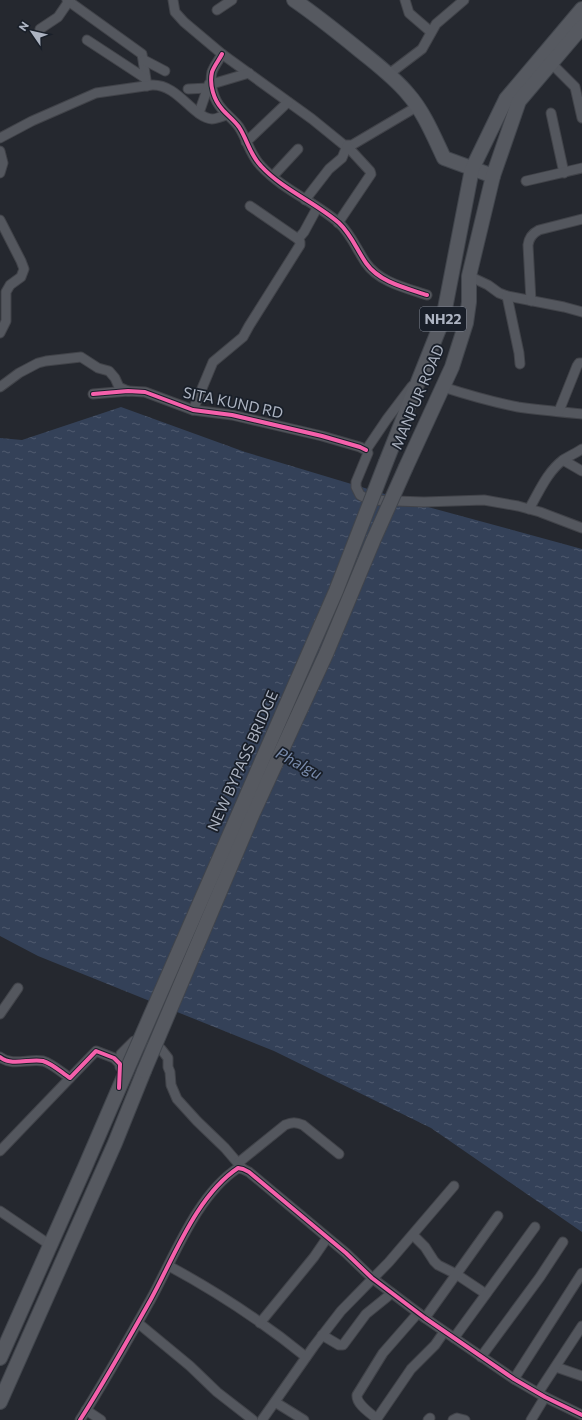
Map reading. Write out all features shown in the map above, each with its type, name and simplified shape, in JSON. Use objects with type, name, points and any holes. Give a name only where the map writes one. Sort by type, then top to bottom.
[{"type":"main road","points":[[294,0],[317,16],[389,74],[409,94],[418,106],[444,158],[493,176]]},
{"type":"main road","name":"MANPUR ROAD","points":[[386,462],[443,319],[472,169],[506,99],[582,9]]},
{"type":"main road","name":"MANPUR ROAD","points":[[406,467],[452,367],[466,323],[469,302],[469,276],[493,176],[519,101],[582,27]]},
{"type":"main road","name":"NEW BYPASS BRIDGE","points":[[0,1358],[119,1088],[123,1068],[336,591],[386,462]]},
{"type":"main road","name":"NEW BYPASS BRIDGE","points":[[0,1402],[116,1143],[144,1071],[253,813],[317,674],[406,467]]},
{"type":"street","points":[[40,29],[58,17],[68,0],[140,52],[144,60],[146,82]]},
{"type":"street","points":[[173,0],[173,5],[178,17],[222,54],[346,146],[370,171],[371,174],[338,222]]},
{"type":"street","points":[[217,10],[232,0]]},
{"type":"street","points":[[405,0],[409,13],[431,32]]},
{"type":"street","points":[[389,74],[422,48],[436,24],[464,0]]},
{"type":"street","points":[[87,40],[146,82],[170,89],[199,113],[213,119],[227,114]]},
{"type":"street","points":[[199,113],[210,84],[214,68],[222,54]]},
{"type":"street","points":[[144,60],[165,71]]},
{"type":"street","points":[[551,63],[575,88],[582,118]]},
{"type":"street","points":[[188,89],[248,73]]},
{"type":"street","points":[[0,138],[32,121],[96,93],[146,82]]},
{"type":"street","points":[[210,84],[218,105],[239,127],[246,142],[261,166],[305,200],[344,227],[367,265],[373,271],[395,284],[427,295]]},
{"type":"street","points":[[246,142],[288,102]]},
{"type":"street","points":[[346,146],[352,145],[418,106]]},
{"type":"street","points":[[552,113],[564,172]]},
{"type":"street","points":[[305,200],[326,173],[342,158],[346,146]]},
{"type":"street","points":[[273,176],[298,149]]},
{"type":"street","points":[[0,151],[3,163],[0,173]]},
{"type":"street","points":[[526,181],[582,168]]},
{"type":"street","points":[[193,410],[214,362],[243,337],[299,248],[300,242],[298,239],[250,206]]},
{"type":"street","points":[[298,239],[304,232],[317,208]]},
{"type":"street","points":[[531,301],[528,245],[530,237],[539,230],[582,219]]},
{"type":"street","points":[[0,220],[24,269],[21,277],[10,285],[6,292],[6,321],[0,333]]},
{"type":"street","points":[[469,276],[507,296],[582,312]]},
{"type":"street","points":[[507,296],[519,352],[520,364]]},
{"type":"street","points":[[0,388],[19,373],[38,363],[81,357],[98,368],[109,371],[115,378],[119,387],[128,391]]},
{"type":"street","points":[[560,411],[577,366],[582,363]]},
{"type":"street","points":[[421,374],[366,450],[368,453],[356,482],[356,487],[360,495],[369,500],[424,502],[484,500],[529,509],[582,528]]},
{"type":"street","points":[[443,387],[502,404],[582,414]]},
{"type":"street","name":"SITA KUND RD","points":[[93,394],[128,391],[144,392],[193,410],[232,415],[322,436],[366,450]]},
{"type":"street","points":[[529,509],[553,470],[563,460],[582,449]]},
{"type":"street","points":[[563,460],[582,471]]},
{"type":"street","points":[[0,1014],[18,988]]},
{"type":"street","points":[[123,1068],[121,1054],[134,1041],[161,1049],[168,1058],[171,1085],[176,1099],[225,1148],[240,1166],[327,1238],[372,1278],[444,1332],[514,1379],[582,1415]]},
{"type":"street","points":[[0,1151],[96,1051],[114,1058],[123,1068]]},
{"type":"street","points":[[0,1057],[7,1061],[16,1063],[42,1061],[48,1063],[70,1078]]},
{"type":"street","points":[[80,1420],[138,1323],[197,1214],[206,1200],[225,1178],[285,1125],[291,1122],[296,1122],[303,1125],[339,1154]]},
{"type":"street","points":[[262,1420],[306,1357],[341,1311],[389,1262],[454,1186]]},
{"type":"street","points":[[0,1211],[50,1245]]},
{"type":"street","points":[[444,1332],[435,1345],[411,1369],[377,1419],[359,1403],[357,1394],[383,1353],[421,1315],[456,1274],[498,1216]]},
{"type":"street","points":[[454,1338],[535,1227]]},
{"type":"street","points":[[413,1235],[425,1246],[434,1261],[486,1294]]},
{"type":"street","points":[[260,1323],[314,1257],[327,1238]]},
{"type":"street","points":[[481,1357],[540,1277],[563,1242]]},
{"type":"street","points":[[169,1266],[219,1294],[306,1357]]},
{"type":"street","points":[[514,1379],[582,1273]]},
{"type":"street","points":[[322,1335],[339,1345],[343,1345],[363,1317],[392,1293]]},
{"type":"street","points":[[138,1323],[176,1354],[217,1392],[253,1420]]},
{"type":"street","points":[[531,1420],[556,1367],[580,1332]]},
{"type":"street","points":[[556,1367],[582,1376]]},
{"type":"street","points":[[275,1402],[293,1417],[304,1420]]},
{"type":"street","points":[[86,1410],[101,1420]]},
{"type":"street","points":[[453,1420],[459,1418],[465,1420]]},
{"type":"water","name":"Phalgu","points":[[121,407],[245,452],[428,507],[582,549],[582,1232],[431,1128],[274,1051],[38,956],[0,936],[0,438],[22,440]]},
{"type":"cycle path","points":[[222,54],[212,72],[211,82],[213,92],[219,105],[239,127],[257,162],[279,182],[339,223],[350,237],[371,270],[385,280],[427,295]]},
{"type":"cycle path","points":[[93,394],[128,391],[145,392],[193,410],[232,415],[322,436],[366,450]]},
{"type":"cycle path","points":[[0,1057],[5,1060],[16,1062],[38,1060],[47,1062],[70,1078],[96,1051],[114,1058],[120,1064],[119,1088]]},
{"type":"cycle path","points":[[80,1420],[134,1330],[178,1246],[199,1210],[210,1194],[223,1180],[238,1168],[249,1172],[346,1253],[372,1278],[425,1318],[514,1379],[545,1397],[582,1415]]}]
